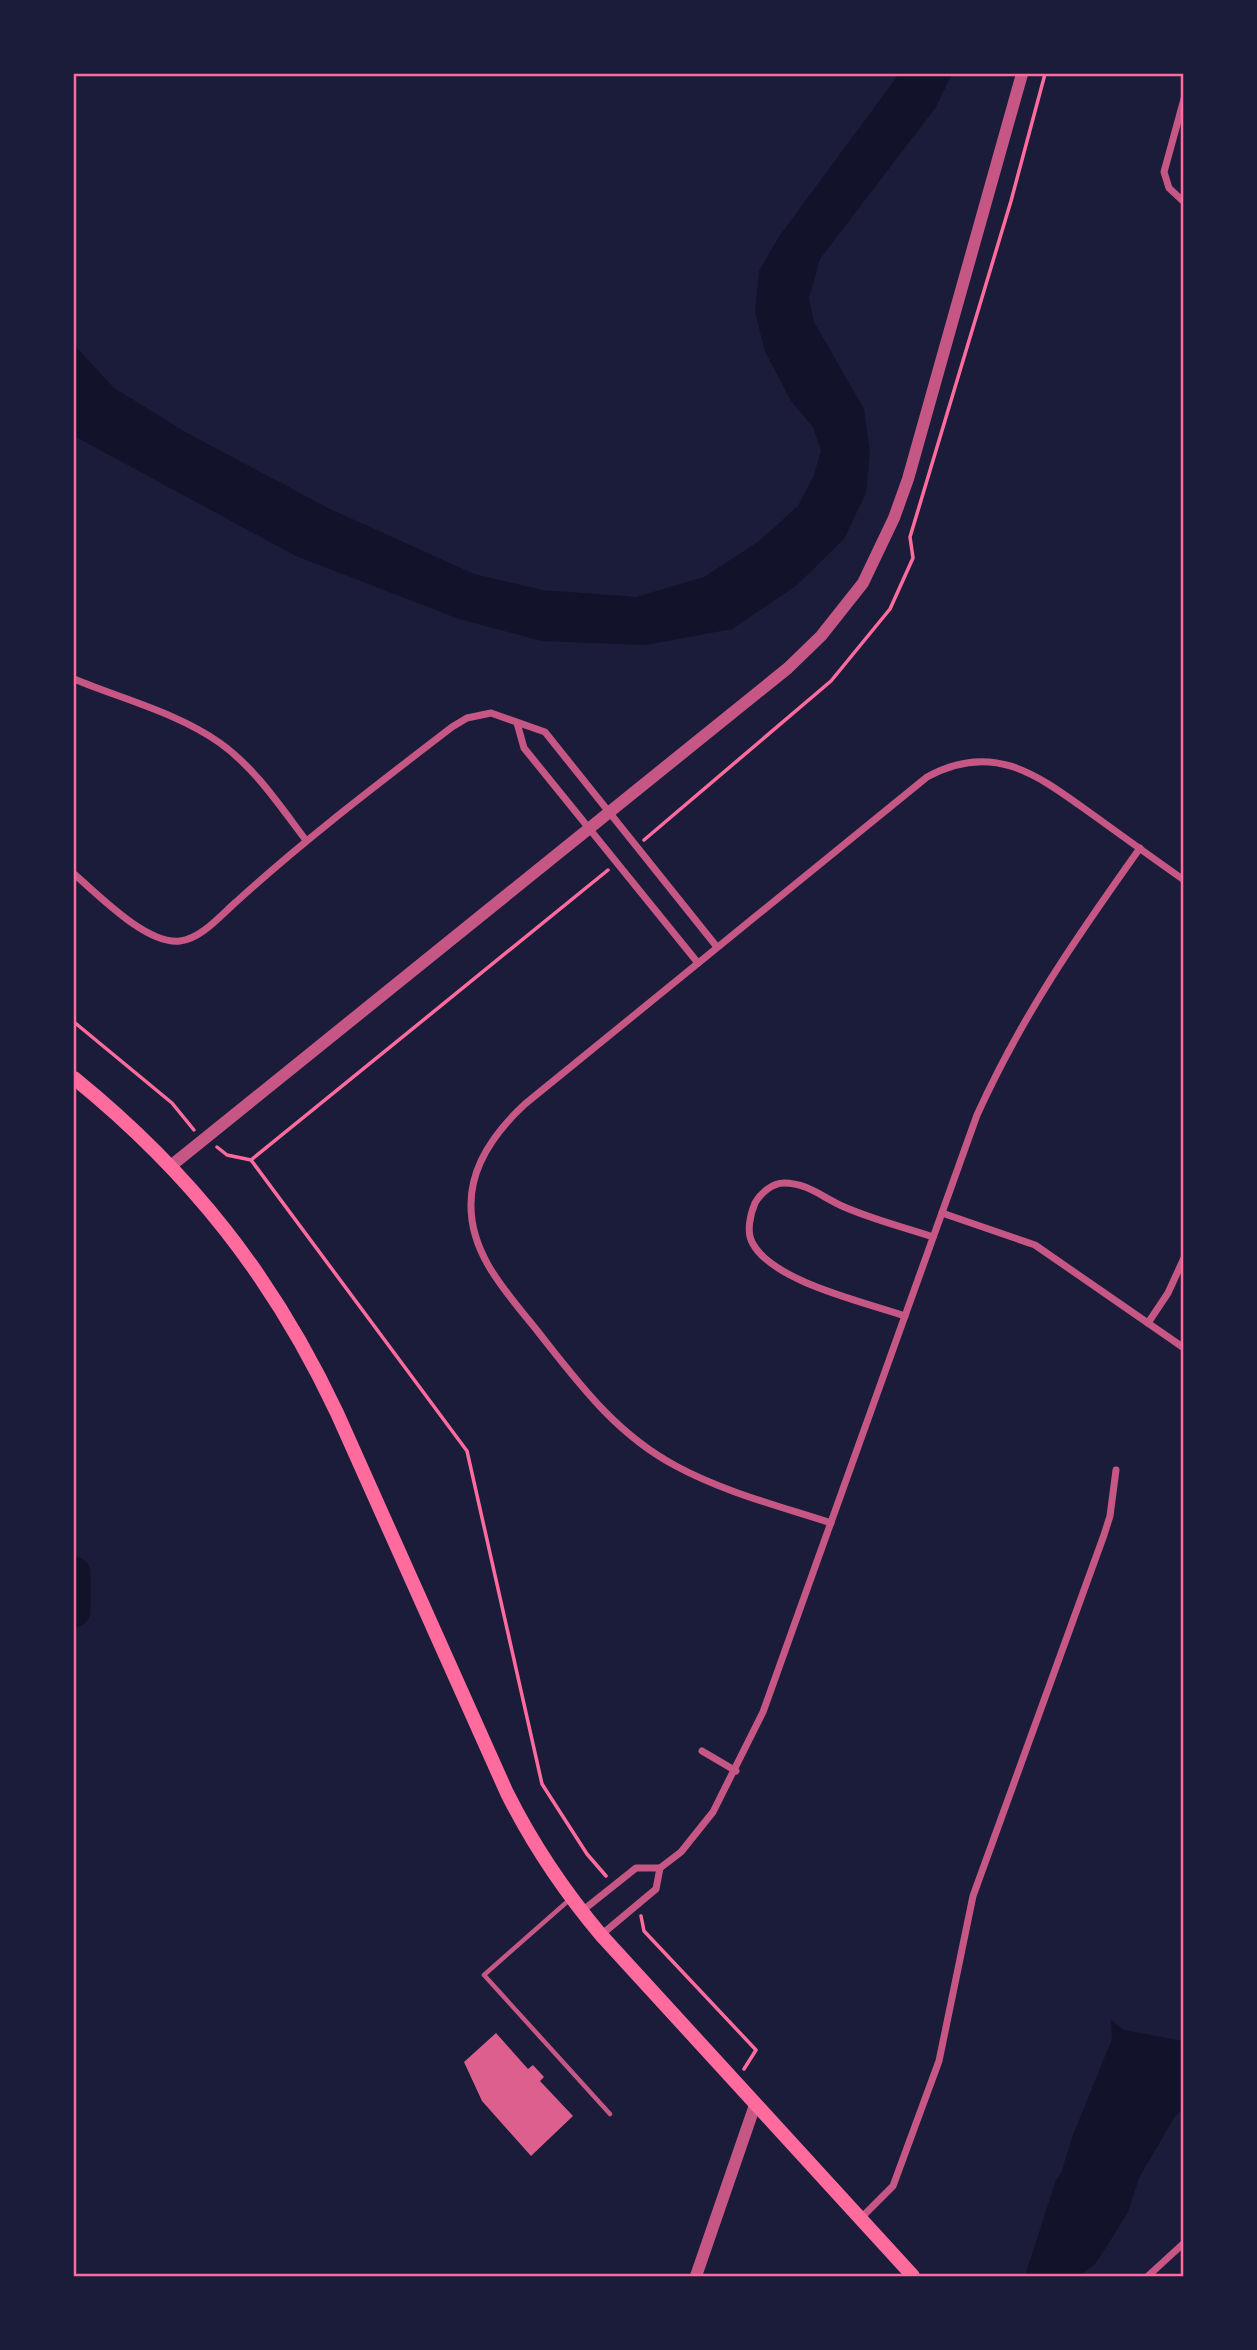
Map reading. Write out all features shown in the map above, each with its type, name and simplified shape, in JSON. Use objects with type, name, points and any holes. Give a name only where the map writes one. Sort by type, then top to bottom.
[{"type":"main road","points":[[74,1078],[172,1165],[244,1250],[314,1364],[506,1793],[537,1850],[601,1936],[913,2277]]},
{"type":"street","points":[[172,1165],[788,668],[821,636],[863,583],[894,518],[908,479],[1022,74]]},
{"type":"street","points":[[1184,99],[1166,161],[1165,181],[1184,202]]},
{"type":"street","points":[[74,679],[197,729],[222,744],[253,772],[306,839]]},
{"type":"street","points":[[74,874],[128,920],[149,934],[168,940],[190,939],[208,927],[306,839],[467,718],[491,713],[545,732],[718,947]]},
{"type":"street","points":[[517,723],[524,748],[698,963]]},
{"type":"street","points":[[831,1523],[676,1466],[642,1445],[588,1396],[492,1271],[473,1227],[472,1191],[485,1153],[519,1110],[927,777],[954,765],[978,762],[1003,764],[1031,772],[1184,880]]},
{"type":"street","points":[[601,1936],[656,1889],[660,1868],[696,1836],[736,1771],[763,1712],[977,1115],[1012,1041],[1070,946],[1140,848]]},
{"type":"street","points":[[905,1316],[796,1277],[775,1265],[757,1250],[750,1238],[752,1212],[759,1198],[773,1185],[799,1184],[843,1207],[933,1237]]},
{"type":"street","points":[[942,1213],[1035,1245],[1184,1348]]},
{"type":"street","points":[[1148,1323],[1168,1293],[1184,1258]]},
{"type":"street","points":[[861,2218],[893,2186],[939,2061],[971,1904],[1104,1535],[1110,1516],[1116,1470]]},
{"type":"street","points":[[702,1751],[736,1771]]},
{"type":"street","points":[[581,1911],[636,1868],[660,1868]]},
{"type":"street","points":[[696,2277],[755,2105]]},
{"type":"street","points":[[1148,2277],[1184,2243]]},
{"type":"lane","points":[[571,1898],[484,1975],[610,2114]]},
{"type":"path","points":[[637,847],[680,806],[831,681],[890,609],[913,558],[910,537],[1007,214],[1045,74]]},
{"type":"path","points":[[251,1160],[617,863]]},
{"type":"path","points":[[74,1023],[172,1103],[185,1117],[187,1125]]},
{"type":"path","points":[[227,1154],[251,1160],[467,1451],[542,1784],[587,1854],[615,1885]]},
{"type":"path","points":[[634,1908],[644,1918],[644,1931],[756,2050],[735,2083]]},
{"type":"shaded area","points":[[899,74],[952,74],[936,107],[820,259],[809,298],[814,322],[864,409],[870,453],[866,493],[844,539],[797,585],[732,629],[645,645],[542,641],[459,619],[296,556],[74,436],[74,345],[114,388],[187,433],[330,509],[474,574],[542,590],[636,597],[704,577],[758,542],[798,506],[814,475],[821,451],[813,427],[791,401],[765,351],[755,312],[759,271],[778,238]]},
{"type":"shaded area","points":[[1111,2020],[1124,2030],[1183,2041],[1183,2108],[1174,2118],[1139,2178],[1128,2212],[1095,2264],[1079,2276],[1025,2276],[1056,2180],[1112,2039]]},
{"type":"building","points":[[496,2033],[528,2069],[533,2065],[544,2077],[540,2081],[573,2116],[531,2156],[482,2101],[464,2062]]},
{"type":"waterway","points":[[74,1573],[74,1611]]}]
